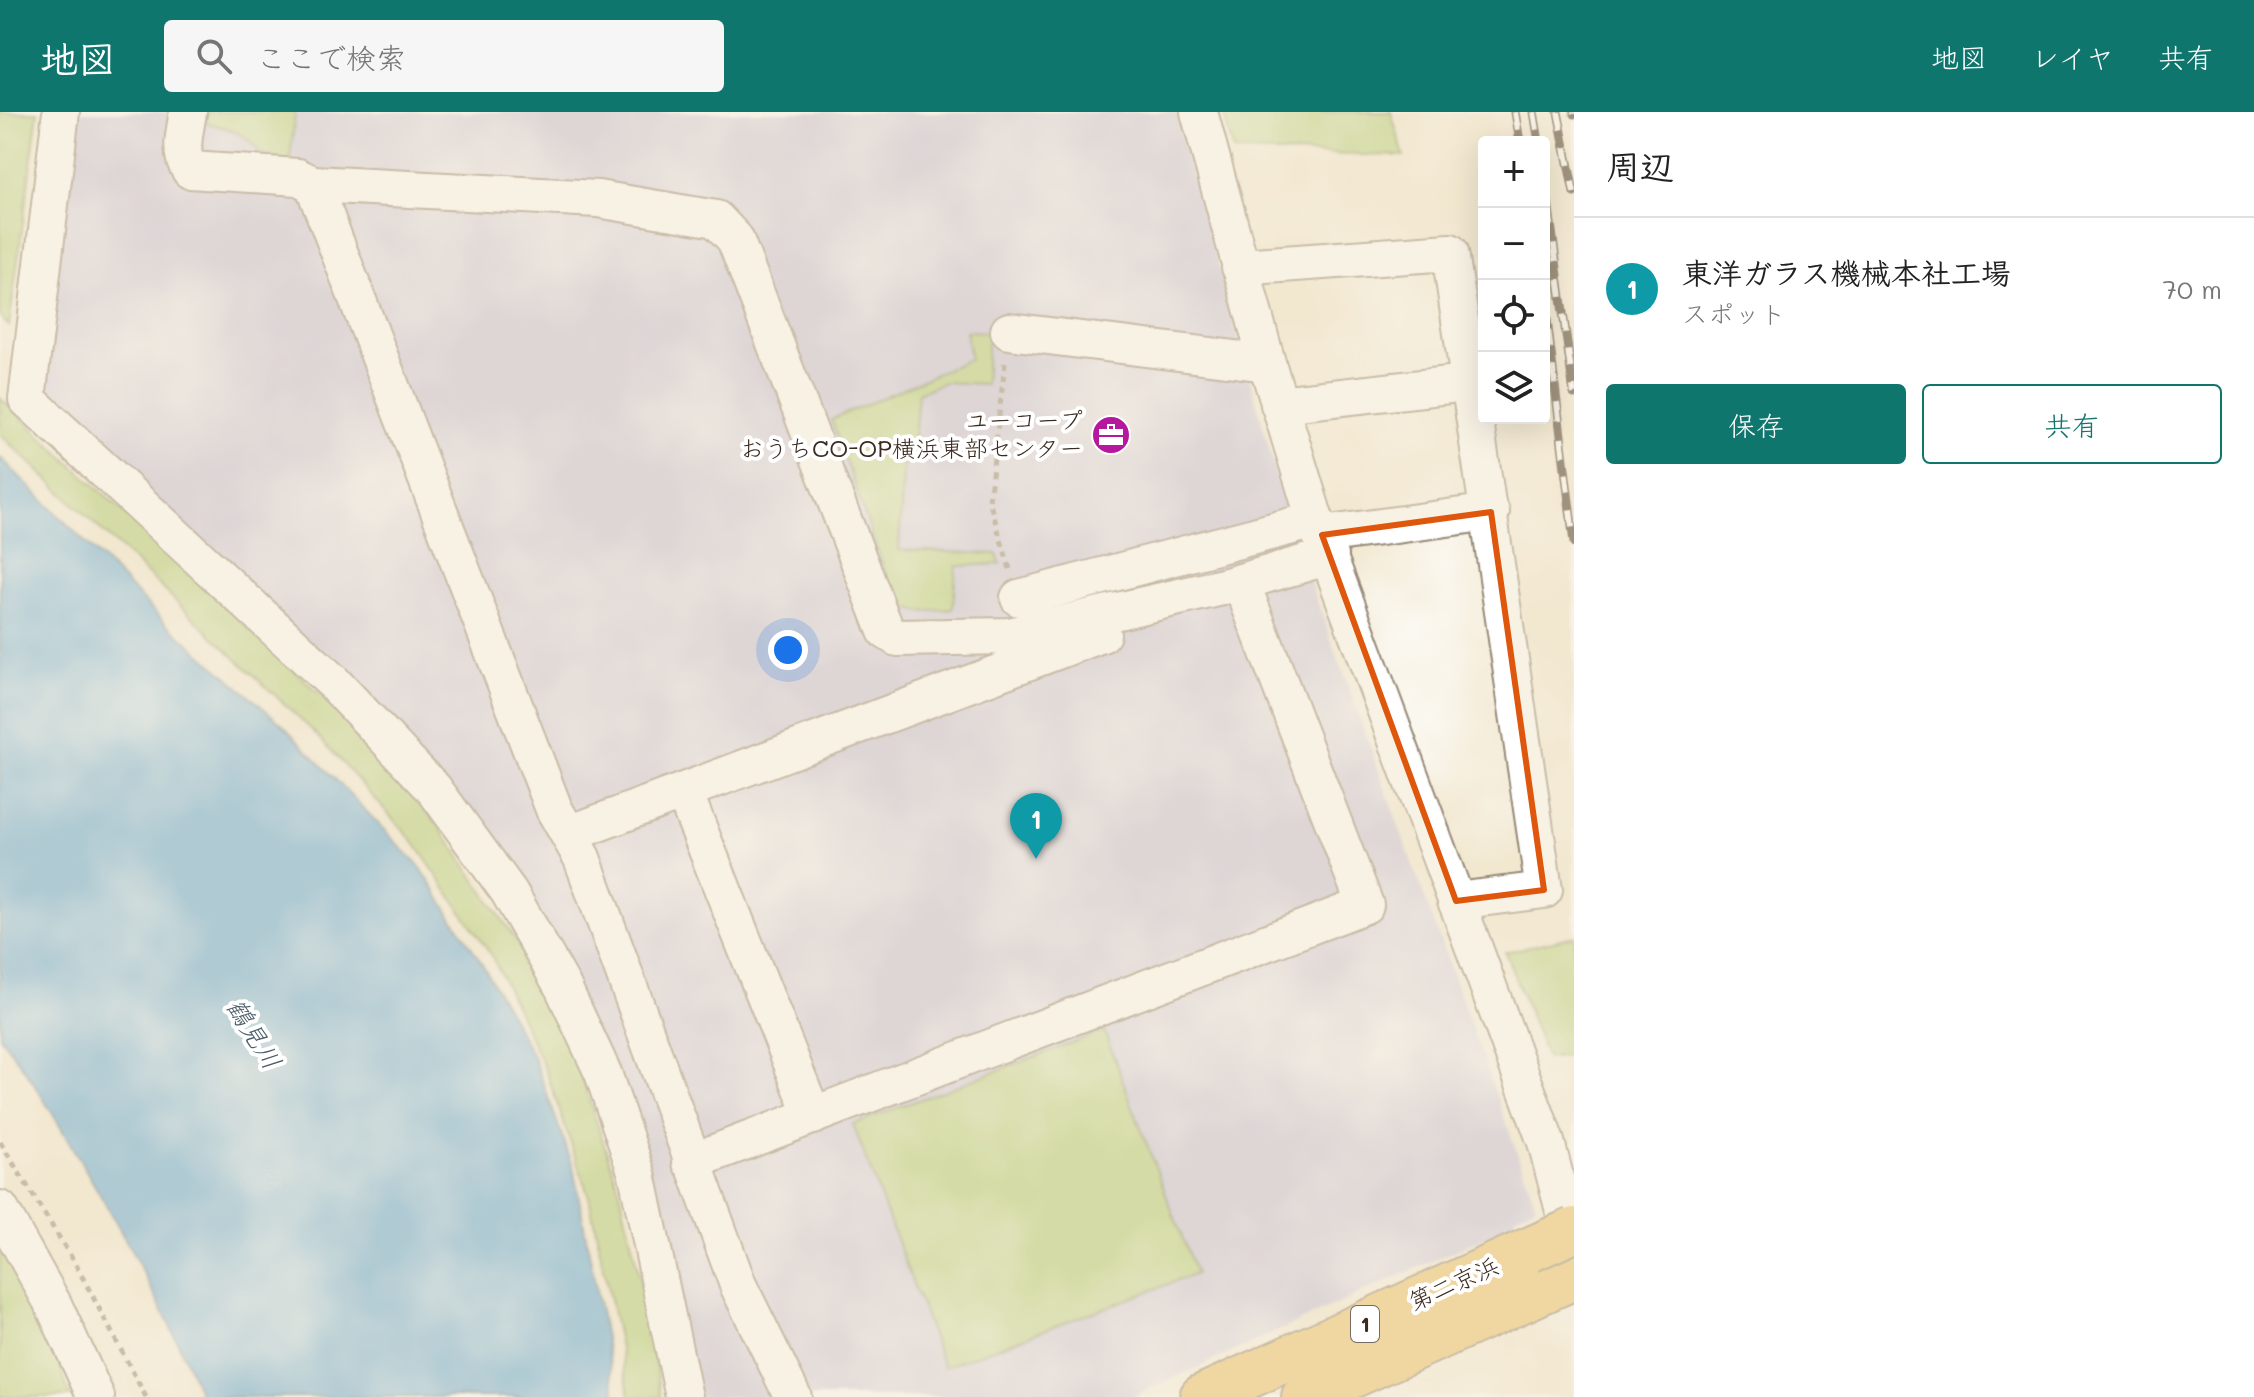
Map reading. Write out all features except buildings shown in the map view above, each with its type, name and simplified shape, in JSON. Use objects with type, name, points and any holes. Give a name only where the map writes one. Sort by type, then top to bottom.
[{"type":"highway","name":"第二京浜","points":[[1202,1397],[1574,1230]]},
{"type":"highway","name":"第二京浜","points":[[1304,1397],[1563,1282]]},
{"type":"street","points":[[61,112],[27,399],[333,682],[434,789],[509,892],[563,987],[603,1073],[637,1174],[684,1397]]},
{"type":"street","points":[[188,112],[183,152],[184,162],[190,170],[298,177],[313,184],[598,199],[716,219],[735,239],[886,631],[897,638],[1009,636],[1234,584]]},
{"type":"street","points":[[1199,112],[1267,363],[1322,537],[1546,1142],[1574,1249]]},
{"type":"street","points":[[313,184],[554,809],[582,858],[738,1285],[793,1397]]},
{"type":"street","points":[[1240,267],[1450,252],[1467,383],[1491,512],[1544,890],[1456,901]]},
{"type":"street","points":[[1009,331],[1267,363]]},
{"type":"street","points":[[1279,404],[1467,383]]},
{"type":"street","points":[[1019,598],[1322,537],[1491,512]]},
{"type":"street","points":[[569,834],[1234,584],[1322,537]]},
{"type":"street","points":[[691,1162],[1365,905],[1234,584]]},
{"type":"street","points":[[684,792],[813,1116]]},
{"type":"street","points":[[0,1209],[53,1304],[96,1397]]},
{"type":"path","points":[[1009,331],[989,501],[1019,598]]},
{"type":"path","points":[[0,1142],[75,1263],[146,1397]]},
{"type":"highlighted area","points":[[1491,512],[1544,890],[1456,901],[1322,535]]},
{"type":"shaded area","points":[[74,112],[1176,112],[1293,534],[1536,1205],[1515,1216],[1516,1223],[1133,1397],[698,1397],[556,946],[52,402],[45,385]]},
{"type":"green space","points":[[0,112],[38,112],[9,326],[0,317]]},
{"type":"green space","points":[[208,112],[295,112],[290,161],[260,153],[237,132],[206,123]]},
{"type":"green space","points":[[1223,112],[1391,112],[1404,156],[1234,152]]},
{"type":"green space","points":[[966,331],[988,332],[985,384],[944,382],[918,393],[913,451],[904,451],[899,550],[997,554],[1000,564],[956,566],[953,609],[921,612],[903,607],[892,591],[831,420],[970,359]]},
{"type":"green space","points":[[0,398],[345,717],[437,823],[519,944],[576,1061],[620,1191],[650,1325],[661,1397],[630,1397],[589,1197],[546,1071],[492,956],[414,842],[319,737],[0,434]]},
{"type":"green space","points":[[1574,936],[1574,1055],[1547,1059],[1505,952]]},
{"type":"green space","points":[[1104,1031],[1196,1274],[944,1367],[853,1124]]},
{"type":"green space","points":[[0,1232],[41,1304],[70,1397],[0,1397]]},
{"type":"water","name":"鶴見川","points":[[0,457],[166,623],[283,725],[421,868],[483,965],[534,1058],[573,1166],[616,1397],[201,1397],[162,1310],[118,1227],[46,1103],[0,1037]]},
{"type":"railway","points":[[1515,112],[1519,136]]},
{"type":"railway","points":[[1534,112],[1538,136]]},
{"type":"railway","points":[[1558,112],[1574,193]]},
{"type":"railway","points":[[1549,208],[1574,394]]},
{"type":"railway","points":[[1550,345],[1574,543]]},
{"type":"place","name":"ユーコープ おうちCO-OP横浜東部センター","points":[[1111,435]]},
{"type":"place","name":"東洋ガラス機械本社工場","points":[[1036,859]]}]
